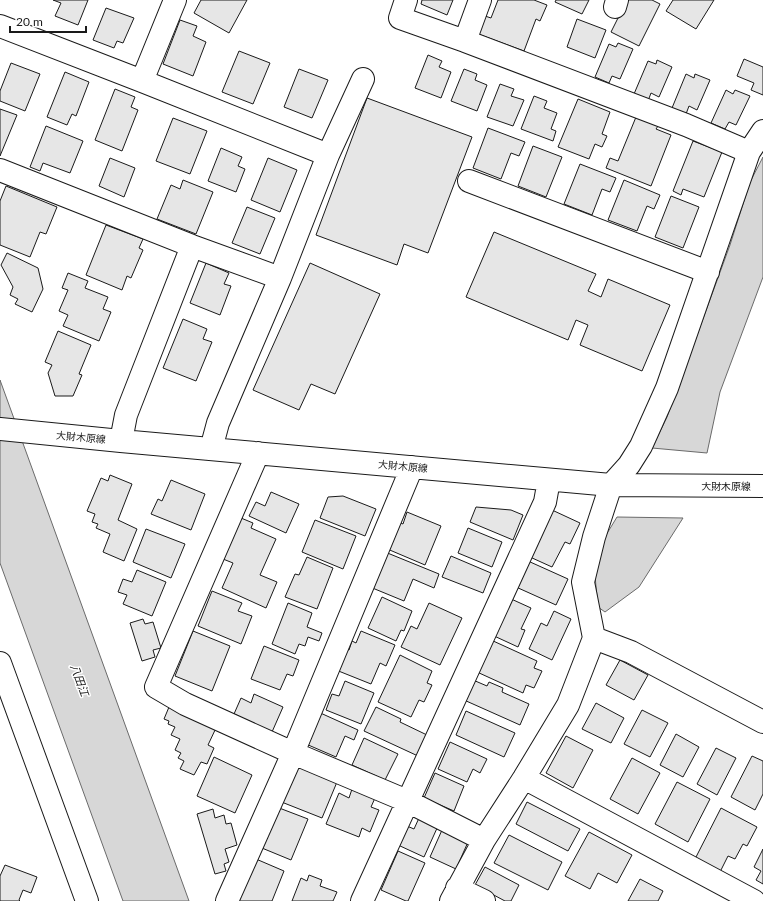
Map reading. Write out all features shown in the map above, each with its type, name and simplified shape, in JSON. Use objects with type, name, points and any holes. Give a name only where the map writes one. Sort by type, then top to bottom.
[{"type":"street","points":[[142,80],[174,0]]},
{"type":"street","points":[[406,0],[400,18],[465,41],[686,125],[749,152]]},
{"type":"street","points":[[465,41],[480,0]]},
{"type":"street","points":[[0,26],[142,80],[328,155]]},
{"type":"street","points":[[211,449],[218,423],[280,278],[328,155],[363,80]]},
{"type":"street","points":[[484,901],[454,894],[484,840],[524,778],[568,705],[594,638],[583,582],[594,537],[611,485],[628,465],[641,446],[667,388],[749,152],[763,131]]},
{"type":"street","points":[[0,170],[192,246],[280,278]]},
{"type":"street","points":[[469,181],[708,272]]},
{"type":"street","points":[[120,441],[126,415],[192,246]]},
{"type":"street","name":"大財木原線","points":[[0,428],[44,434],[611,485],[763,486]]},
{"type":"street","points":[[258,453],[156,687],[185,704],[407,801],[484,840]]},
{"type":"street","points":[[227,901],[293,752],[412,467]]},
{"type":"street","points":[[362,901],[545,502],[549,480]]},
{"type":"street","points":[[594,638],[631,652],[763,722]]},
{"type":"street","points":[[0,663],[87,901]]},
{"type":"street","points":[[524,778],[754,901]]},
{"type":"water","points":[[763,157],[763,277],[720,392],[707,453],[652,448],[667,417],[730,245],[750,182]]},
{"type":"water","name":"八田江","points":[[0,380],[189,901],[123,901],[0,563]]},
{"type":"water","points":[[617,517],[683,518],[639,587],[605,612],[598,607],[595,576],[603,540]]},
{"type":"building","points":[[53,0],[88,0],[78,25],[55,16],[61,3]]},
{"type":"building","points":[[201,0],[247,0],[229,33],[194,13]]},
{"type":"building","points":[[422,0],[453,0],[447,15],[421,4]]},
{"type":"building","points":[[498,0],[534,0],[547,5],[540,21],[536,19],[524,51],[478,34],[485,16],[491,18]]},
{"type":"building","points":[[556,0],[589,0],[582,14],[555,2]]},
{"type":"building","points":[[627,0],[652,0],[660,4],[639,46],[611,32]]},
{"type":"building","points":[[673,0],[714,0],[696,29],[666,11]]},
{"type":"building","points":[[106,8],[134,18],[123,43],[117,41],[114,48],[93,40]]},
{"type":"building","points":[[577,19],[606,30],[595,58],[567,47]]},
{"type":"building","points":[[180,20],[197,26],[193,36],[206,42],[193,76],[163,64]]},
{"type":"building","points":[[618,43],[633,49],[620,79],[612,76],[609,83],[595,77],[609,44],[616,47]]},
{"type":"building","points":[[239,51],[270,63],[253,104],[222,92]]},
{"type":"building","points":[[428,55],[442,61],[439,67],[451,72],[441,98],[415,88]]},
{"type":"building","points":[[744,59],[763,67],[763,95],[751,90],[754,83],[737,76]]},
{"type":"building","points":[[657,60],[672,67],[659,97],[651,93],[648,101],[634,94],[648,61],[656,64]]},
{"type":"building","points":[[11,63],[40,74],[25,111],[0,101],[0,91]]},
{"type":"building","points":[[299,69],[328,80],[312,118],[284,107]]},
{"type":"building","points":[[464,69],[477,74],[475,80],[487,85],[477,111],[451,101]]},
{"type":"building","points":[[65,72],[89,82],[76,116],[72,114],[67,125],[47,117]]},
{"type":"building","points":[[686,74],[694,78],[695,74],[710,80],[697,110],[689,106],[686,114],[672,108]]},
{"type":"building","points":[[500,84],[514,89],[511,96],[524,100],[513,126],[487,117]]},
{"type":"building","points":[[115,89],[135,97],[131,107],[138,110],[122,151],[95,140]]},
{"type":"building","points":[[726,90],[733,94],[735,90],[750,96],[736,125],[729,122],[725,129],[711,123]]},
{"type":"building","points":[[534,96],[547,101],[544,108],[557,113],[551,129],[556,131],[553,141],[521,129]]},
{"type":"building","points":[[367,98],[472,137],[428,253],[404,244],[397,265],[316,235]]},
{"type":"building","points":[[578,99],[610,112],[602,134],[607,136],[602,147],[595,144],[589,159],[558,147]]},
{"type":"building","points":[[0,109],[17,115],[0,156]]},
{"type":"building","points":[[636,117],[658,126],[656,129],[671,135],[651,186],[606,168],[610,158],[618,161]]},
{"type":"building","points":[[173,118],[207,131],[190,174],[156,161]]},
{"type":"building","points":[[46,126],[83,141],[70,173],[43,163],[40,171],[30,167]]},
{"type":"building","points":[[488,128],[525,142],[519,156],[511,153],[501,179],[473,168]]},
{"type":"building","points":[[693,141],[722,152],[704,197],[683,189],[681,195],[673,191]]},
{"type":"building","points":[[533,146],[562,157],[546,197],[518,186]]},
{"type":"building","points":[[221,148],[242,157],[238,166],[245,169],[236,192],[208,181]]},
{"type":"building","points":[[110,158],[135,168],[124,197],[99,186]]},
{"type":"building","points":[[268,158],[297,170],[280,212],[251,200]]},
{"type":"building","points":[[580,164],[616,178],[610,192],[602,189],[592,215],[564,204]]},
{"type":"building","points":[[183,180],[213,192],[196,234],[157,219],[171,185],[180,189]]},
{"type":"building","points":[[624,180],[660,195],[654,209],[647,206],[637,231],[608,220]]},
{"type":"building","points":[[6,186],[57,207],[46,234],[40,232],[30,257],[0,245],[0,201]]},
{"type":"building","points":[[671,196],[699,207],[683,248],[655,237]]},
{"type":"building","points":[[247,207],[275,218],[260,254],[232,243]]},
{"type":"building","points":[[106,225],[143,239],[139,248],[143,250],[131,278],[127,276],[122,290],[86,275]]},
{"type":"building","points":[[494,232],[596,274],[588,291],[601,297],[608,279],[670,305],[642,371],[580,345],[588,325],[576,320],[568,340],[466,297]]},
{"type":"building","points":[[7,253],[38,268],[43,289],[32,312],[15,304],[18,299],[10,295],[13,287],[1,265]]},
{"type":"building","points":[[206,263],[229,273],[224,284],[231,286],[220,315],[190,303]]},
{"type":"building","points":[[310,263],[380,294],[335,394],[311,384],[299,410],[253,390]]},
{"type":"building","points":[[68,273],[88,281],[85,288],[108,297],[103,309],[111,312],[99,341],[63,326],[68,315],[59,311],[68,290],[62,288]]},
{"type":"building","points":[[183,319],[207,329],[203,339],[212,342],[196,381],[163,368]]},
{"type":"building","points":[[58,331],[91,345],[79,374],[82,375],[73,396],[55,396],[48,373],[52,365],[45,362]]},
{"type":"building","points":[[110,475],[132,484],[118,520],[137,529],[124,561],[103,552],[110,534],[96,528],[98,524],[92,522],[95,514],[87,511],[101,478],[108,481]]},
{"type":"building","points":[[171,480],[205,494],[191,530],[151,514],[158,499],[162,501]]},
{"type":"building","points":[[271,492],[299,504],[286,533],[249,516],[256,502],[265,506]]},
{"type":"building","points":[[343,496],[376,509],[365,536],[320,518],[328,497]]},
{"type":"building","points":[[476,507],[511,510],[523,515],[513,540],[470,522]]},
{"type":"building","points":[[552,510],[580,523],[570,544],[565,542],[552,567],[530,557]]},
{"type":"building","points":[[407,512],[441,526],[425,565],[385,548],[396,521],[403,524]]},
{"type":"building","points":[[241,518],[253,523],[251,528],[276,539],[260,575],[277,582],[266,608],[222,588],[233,563],[223,559]]},
{"type":"building","points":[[315,520],[356,536],[343,569],[302,552]]},
{"type":"building","points":[[468,528],[502,542],[492,567],[458,553]]},
{"type":"building","points":[[146,529],[185,544],[171,578],[133,562]]},
{"type":"building","points":[[385,552],[439,574],[434,588],[413,579],[404,601],[370,587]]},
{"type":"building","points":[[451,556],[491,573],[483,593],[442,577]]},
{"type":"building","points":[[307,557],[333,568],[317,609],[285,597],[295,574],[299,575]]},
{"type":"building","points":[[528,561],[568,579],[556,605],[516,587]]},
{"type":"building","points":[[137,570],[166,582],[152,616],[123,604],[127,595],[118,592],[123,579],[132,582]]},
{"type":"building","points":[[212,591],[242,603],[238,611],[252,616],[241,644],[198,626]]},
{"type":"building","points":[[382,597],[412,611],[404,631],[401,630],[396,641],[368,628]]},
{"type":"building","points":[[509,598],[531,608],[521,629],[525,630],[518,647],[492,635]]},
{"type":"building","points":[[288,603],[312,613],[307,627],[322,633],[319,641],[308,637],[305,646],[299,644],[295,654],[272,644]]},
{"type":"building","points":[[429,603],[462,618],[440,665],[401,647],[411,626],[417,629]]},
{"type":"building","points":[[554,611],[571,619],[552,660],[529,649],[541,623],[547,626]]},
{"type":"building","points":[[143,619],[145,624],[153,622],[161,648],[153,650],[155,657],[142,661],[130,623]]},
{"type":"building","points":[[193,631],[230,646],[212,691],[175,676]]},
{"type":"building","points":[[361,631],[395,645],[386,666],[380,663],[371,684],[336,670],[345,649],[349,650],[352,641],[356,643]]},
{"type":"building","points":[[491,640],[537,661],[534,668],[542,671],[534,688],[526,685],[523,693],[477,672]]},
{"type":"building","points":[[264,646],[299,660],[293,676],[287,674],[280,690],[251,679]]},
{"type":"building","points":[[400,655],[432,671],[427,683],[432,685],[424,702],[419,700],[411,717],[378,702]]},
{"type":"building","points":[[620,660],[648,675],[634,700],[606,685]]},
{"type":"building","points":[[473,680],[487,686],[489,682],[503,688],[502,692],[529,704],[520,725],[464,700]]},
{"type":"building","points":[[345,681],[374,693],[361,724],[326,710],[332,694],[339,696]]},
{"type":"building","points":[[254,694],[283,707],[272,732],[234,714],[241,698],[251,703]]},
{"type":"building","points":[[596,703],[624,718],[611,743],[582,729]]},
{"type":"building","points":[[169,707],[216,728],[208,745],[214,748],[207,764],[201,762],[194,775],[180,769],[184,761],[178,758],[181,753],[175,750],[180,739],[171,735],[175,727],[168,724],[169,721],[164,719]]},
{"type":"building","points":[[376,707],[401,719],[400,722],[427,735],[418,756],[364,731]]},
{"type":"building","points":[[642,710],[668,723],[650,757],[624,744]]},
{"type":"building","points":[[316,711],[358,730],[354,740],[345,736],[336,757],[306,744]]},
{"type":"building","points":[[466,711],[515,733],[504,757],[456,735]]},
{"type":"building","points":[[676,734],[699,747],[683,777],[660,765]]},
{"type":"building","points":[[566,736],[593,750],[573,788],[546,773]]},
{"type":"building","points":[[364,738],[398,754],[385,780],[352,765]]},
{"type":"building","points":[[450,742],[487,759],[480,773],[473,769],[467,782],[438,769]]},
{"type":"building","points":[[716,748],[736,758],[717,795],[697,784]]},
{"type":"building","points":[[752,756],[763,761],[763,794],[755,810],[731,797]]},
{"type":"building","points":[[214,757],[252,775],[235,813],[197,796]]},
{"type":"building","points":[[632,758],[660,773],[638,814],[610,799]]},
{"type":"building","points":[[297,765],[337,782],[322,818],[279,801]]},
{"type":"building","points":[[435,773],[464,786],[454,811],[424,798]]},
{"type":"building","points":[[677,782],[710,799],[688,842],[655,824]]},
{"type":"building","points":[[352,789],[375,798],[371,807],[379,810],[370,832],[362,828],[359,837],[326,824],[339,793],[349,798]]},
{"type":"building","points":[[527,802],[580,829],[568,851],[516,824]]},
{"type":"building","points":[[274,806],[308,819],[291,860],[257,846]]},
{"type":"building","points":[[721,808],[757,827],[747,846],[743,844],[735,859],[728,856],[720,872],[695,859]]},
{"type":"building","points":[[213,809],[215,818],[224,815],[226,824],[231,823],[237,845],[225,849],[229,862],[224,864],[226,871],[215,874],[197,814]]},
{"type":"building","points":[[419,818],[438,826],[424,857],[398,845],[407,826],[414,829]]},
{"type":"building","points":[[442,830],[468,842],[456,869],[430,857]]},
{"type":"building","points":[[589,832],[632,855],[617,883],[598,873],[590,889],[565,876]]},
{"type":"building","points":[[509,835],[562,862],[548,890],[494,863]]},
{"type":"building","points":[[763,849],[763,884],[756,880],[761,871],[754,867]]},
{"type":"building","points":[[398,851],[425,863],[408,901],[381,890]]},
{"type":"building","points":[[256,859],[284,871],[272,901],[239,901]]},
{"type":"building","points":[[5,865],[37,877],[31,893],[23,890],[19,900],[20,901],[0,901],[0,876]]},
{"type":"building","points":[[485,867],[519,885],[511,901],[505,901],[475,885]]},
{"type":"building","points":[[309,875],[322,880],[320,886],[337,892],[333,901],[292,901],[301,878],[307,881]]},
{"type":"building","points":[[640,879],[663,891],[658,901],[628,901]]}]
